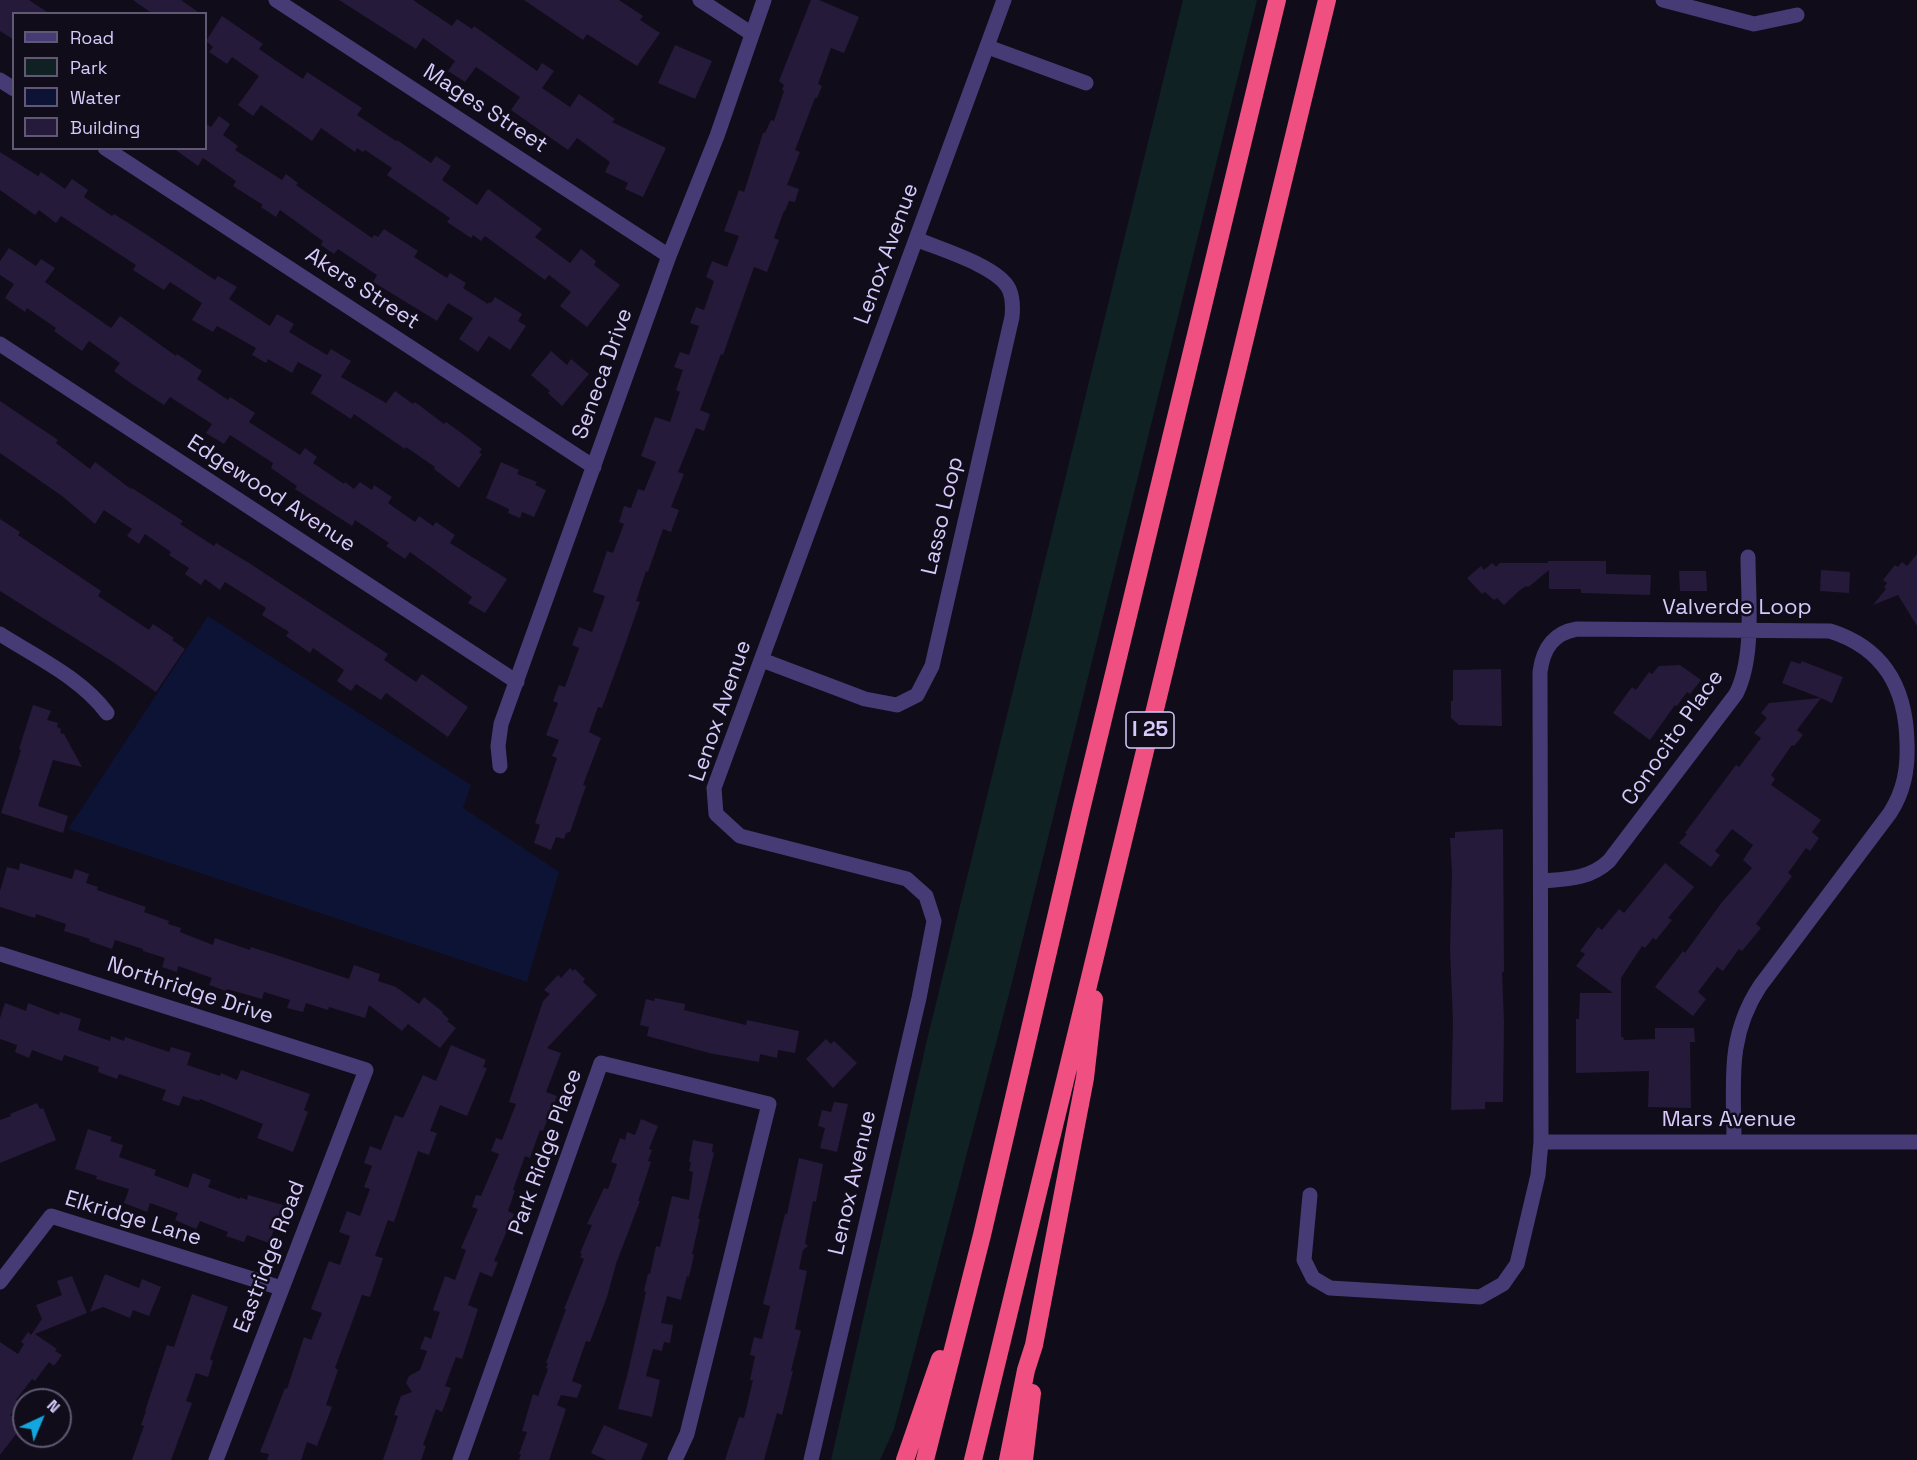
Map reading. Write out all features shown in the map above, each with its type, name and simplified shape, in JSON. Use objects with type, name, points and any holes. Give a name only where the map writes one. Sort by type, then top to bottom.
[{"type":"highway","name":"I 25","points":[[925,1460],[982,1235],[1081,810],[1277,0]]},
{"type":"highway","name":"I 25","points":[[973,1460],[1327,0]]},
{"type":"highway","points":[[1008,1460],[1026,1370],[1034,1345],[1084,1078],[1106,910]]},
{"type":"highway","points":[[905,1460],[982,1235]]},
{"type":"highway","points":[[1024,1460],[1035,1370],[1034,1345]]},
{"type":"street","name":"Mages Street","points":[[276,0],[669,256]]},
{"type":"street","points":[[699,0],[752,34]]},
{"type":"street","name":"Seneca Drive","points":[[500,766],[498,735],[669,256],[723,119],[764,0]]},
{"type":"street","name":"Lenox Avenue","points":[[811,1460],[919,998],[934,921],[926,896],[907,879],[740,836],[716,814],[714,788],[1004,0]]},
{"type":"street","points":[[1663,0],[1754,24],[1797,15]]},
{"type":"street","points":[[988,47],[1086,82]]},
{"type":"street","name":"Akers Street","points":[[108,150],[594,467]]},
{"type":"street","name":"Lasso Loop","points":[[762,660],[865,699],[897,705],[916,695],[932,666],[1013,303],[1009,288],[998,276],[916,239]]},
{"type":"street","name":"Edgewood Avenue","points":[[0,344],[517,681]]},
{"type":"street","name":"Conocito Place","points":[[1542,881],[1588,875],[1603,867],[1616,855],[1736,694],[1741,686],[1746,665],[1748,557]]},
{"type":"street","name":"Valverde Loop","points":[[1310,1195],[1304,1260],[1313,1278],[1330,1288],[1480,1297],[1503,1284],[1517,1264],[1538,1175],[1541,1142],[1540,672],[1544,654],[1553,640],[1577,629],[1830,631],[1851,639],[1871,653],[1886,669],[1898,688],[1905,711],[1908,753],[1905,781],[1896,803],[1769,974],[1745,1013],[1734,1057],[1734,1142]]},
{"type":"street","points":[[0,634],[80,686],[107,713]]},
{"type":"street","name":"Northridge Drive","points":[[0,954],[366,1070]]},
{"type":"street","name":"Park Ridge Place","points":[[460,1460],[601,1063],[769,1104],[687,1434],[675,1460]]},
{"type":"street","name":"Eastridge Road","points":[[216,1460],[366,1070]]},
{"type":"street","name":"Mars Avenue","points":[[1541,1142],[1917,1142]]},
{"type":"street","name":"Elkridge Lane","points":[[0,1281],[51,1216],[282,1288]]},
{"type":"green space","points":[[1183,0],[1257,0],[1009,994],[894,1429],[880,1460],[831,1460],[927,1040]]},
{"type":"water","points":[[208,616],[471,785],[463,808],[559,872],[527,982],[68,829]]},
{"type":"building","points":[[0,0],[29,0],[47,12],[12,12],[12,39],[0,31]]},
{"type":"building","points":[[133,0],[181,0],[198,12],[150,12]]},
{"type":"building","points":[[339,0],[413,0],[452,26],[457,19],[472,29],[474,26],[537,71],[542,63],[554,71],[542,88],[570,107],[579,94],[615,119],[612,122],[666,148],[643,197],[625,189],[628,183],[605,172],[610,162],[577,138],[568,150],[511,110],[520,97],[476,67],[465,82],[448,71],[455,61],[423,38],[416,49]]},
{"type":"building","points":[[524,0],[619,0],[643,16],[640,20],[660,33],[637,66],[587,34],[583,40]]},
{"type":"building","points":[[811,0],[819,0],[859,17],[844,53],[831,48],[818,84],[822,86],[795,150],[800,152],[787,185],[799,189],[795,202],[789,201],[784,211],[774,238],[779,240],[767,272],[754,267],[723,355],[721,354],[700,410],[710,414],[704,431],[696,428],[678,472],[684,474],[671,507],[679,510],[671,532],[663,529],[636,601],[640,602],[625,645],[602,708],[598,707],[589,732],[601,738],[583,785],[586,786],[570,832],[566,833],[564,839],[556,837],[551,850],[534,843],[540,825],[535,823],[557,758],[552,756],[559,740],[546,735],[558,703],[553,701],[559,685],[565,687],[579,648],[572,645],[579,627],[592,632],[605,596],[593,592],[607,551],[613,553],[624,524],[619,522],[624,506],[631,508],[638,489],[644,491],[656,462],[641,456],[655,417],[670,422],[680,392],[676,390],[683,370],[674,367],[680,352],[689,355],[699,326],[690,323],[696,307],[704,310],[714,281],[706,277],[712,261],[727,267],[739,236],[724,231],[739,190],[744,192],[763,133],[771,120],[774,121],[784,91],[782,90],[784,85],[779,81]]},
{"type":"building","points":[[222,16],[263,44],[259,49],[303,79],[307,72],[362,108],[357,115],[396,141],[431,163],[436,156],[451,166],[442,180],[477,205],[488,189],[542,229],[535,237],[570,263],[581,249],[596,261],[594,265],[620,285],[587,327],[560,306],[571,292],[549,275],[545,280],[485,236],[481,241],[473,235],[471,238],[447,222],[450,218],[387,175],[392,168],[365,150],[363,152],[357,148],[355,152],[321,128],[312,141],[261,105],[253,116],[238,105],[259,76],[232,57],[227,64],[209,52],[213,47],[207,39]]},
{"type":"building","points":[[675,45],[712,61],[695,99],[658,83]]},
{"type":"building","points":[[219,116],[230,124],[223,135],[238,146],[235,150],[282,180],[286,174],[298,183],[296,185],[372,238],[374,235],[378,237],[384,229],[418,251],[414,257],[447,278],[450,273],[466,283],[463,288],[488,304],[495,297],[522,314],[518,321],[526,326],[510,350],[489,336],[478,352],[459,339],[473,318],[448,303],[437,321],[373,282],[377,275],[338,249],[334,254],[321,245],[323,241],[280,210],[276,217],[261,207],[263,205],[233,186],[236,181],[203,158],[198,166],[176,150],[207,150],[207,125],[211,127]]},
{"type":"building","points":[[0,152],[38,176],[41,172],[65,189],[72,179],[88,190],[84,197],[112,216],[114,214],[215,280],[218,276],[237,287],[229,299],[270,326],[277,314],[294,324],[289,332],[327,355],[331,349],[351,361],[341,377],[386,403],[395,391],[460,432],[482,449],[479,453],[482,454],[459,488],[434,469],[435,467],[406,447],[405,449],[354,414],[351,419],[311,393],[322,375],[298,362],[292,373],[268,359],[266,363],[252,355],[256,348],[217,326],[213,332],[192,320],[202,303],[170,282],[164,290],[133,270],[136,265],[61,216],[56,223],[39,210],[35,215],[0,190]]},
{"type":"building","points":[[9,248],[36,266],[41,259],[55,268],[45,282],[111,328],[120,316],[176,356],[177,354],[202,371],[197,379],[228,400],[230,397],[255,413],[249,422],[300,455],[305,448],[317,457],[313,463],[344,484],[345,482],[354,489],[360,482],[372,490],[374,485],[392,497],[388,503],[415,522],[419,516],[433,526],[436,522],[455,535],[450,543],[507,579],[485,613],[468,603],[472,597],[410,552],[405,559],[386,546],[389,543],[355,520],[352,526],[295,489],[297,486],[271,468],[273,463],[230,435],[224,444],[206,433],[212,424],[170,397],[164,405],[132,384],[114,371],[120,363],[89,341],[82,351],[54,331],[56,328],[27,308],[25,312],[5,298],[14,284],[0,275],[0,261]]},
{"type":"building","points":[[551,351],[567,365],[571,359],[589,374],[562,406],[548,393],[550,391],[531,375]]},
{"type":"building","points":[[0,401],[58,440],[56,443],[90,469],[95,462],[131,489],[183,521],[180,524],[214,546],[216,543],[249,563],[388,654],[384,660],[416,682],[422,674],[468,707],[448,737],[386,693],[381,700],[356,684],[351,691],[337,681],[344,670],[313,648],[310,653],[286,636],[289,632],[262,615],[266,608],[225,582],[220,590],[205,579],[201,585],[185,574],[189,568],[169,555],[171,552],[145,534],[139,544],[127,536],[132,529],[104,510],[95,524],[62,496],[0,453]]},
{"type":"building","points":[[501,462],[519,470],[517,474],[537,482],[535,485],[546,490],[534,517],[522,512],[520,518],[508,513],[509,509],[486,498]]},
{"type":"building","points":[[0,519],[20,532],[18,535],[101,591],[98,596],[149,630],[153,624],[174,638],[172,640],[185,649],[156,692],[113,662],[0,591]]},
{"type":"building","points":[[1917,554],[1917,626],[1898,595],[1873,605],[1886,589],[1884,587],[1887,583],[1883,580],[1895,565],[1898,567],[1902,562],[1907,566]]},
{"type":"building","points":[[1548,561],[1606,561],[1606,574],[1651,575],[1650,595],[1581,593],[1581,589],[1549,589],[1549,570],[1531,585],[1519,591],[1504,605],[1497,598],[1494,600],[1485,592],[1482,594],[1467,578],[1481,566],[1484,570],[1492,563],[1496,567],[1500,563],[1548,563]]},
{"type":"building","points":[[1821,570],[1850,572],[1849,593],[1820,591]]},
{"type":"building","points":[[1679,571],[1706,571],[1707,591],[1680,591]]},
{"type":"building","points":[[1791,661],[1800,664],[1802,661],[1843,677],[1832,703],[1782,683]]},
{"type":"building","points":[[1680,665],[1701,680],[1690,694],[1687,692],[1677,706],[1675,705],[1650,740],[1613,713],[1632,687],[1636,690],[1649,672],[1652,674],[1659,666]]},
{"type":"building","points":[[1501,669],[1502,726],[1459,725],[1451,718],[1453,670]]},
{"type":"building","points":[[1821,698],[1797,730],[1803,735],[1794,746],[1792,745],[1771,775],[1775,779],[1771,785],[1821,820],[1812,832],[1819,838],[1810,851],[1806,848],[1788,873],[1792,876],[1756,924],[1761,928],[1742,951],[1739,949],[1723,971],[1717,967],[1698,992],[1706,999],[1693,1016],[1655,987],[1752,868],[1743,860],[1753,845],[1732,829],[1715,851],[1720,855],[1711,867],[1679,843],[1736,765],[1739,767],[1761,738],[1754,733],[1767,718],[1761,713],[1769,703]]},
{"type":"building","points":[[33,705],[51,711],[47,720],[58,723],[60,733],[64,734],[82,767],[53,760],[38,806],[68,816],[63,833],[1,813]]},
{"type":"building","points":[[1503,829],[1503,1102],[1485,1102],[1485,1109],[1451,1110],[1453,1022],[1450,949],[1452,873],[1450,838],[1455,838],[1455,832]]},
{"type":"building","points":[[20,863],[72,879],[75,869],[89,874],[86,883],[98,887],[97,890],[146,907],[144,912],[169,921],[168,924],[181,928],[180,932],[213,945],[215,938],[250,950],[251,947],[349,979],[354,965],[380,974],[378,981],[396,987],[419,1004],[424,997],[443,1012],[449,1019],[447,1021],[456,1028],[440,1048],[408,1024],[402,1031],[369,1005],[365,1018],[306,1003],[303,1012],[287,1008],[290,1000],[264,992],[262,999],[227,989],[226,991],[209,985],[212,978],[178,966],[177,972],[162,967],[165,958],[143,951],[143,949],[115,940],[112,949],[89,941],[90,939],[64,931],[66,924],[36,914],[35,918],[0,907],[0,891],[7,867],[19,870]]},
{"type":"building","points":[[1665,863],[1694,887],[1668,918],[1672,920],[1656,940],[1653,938],[1645,948],[1642,946],[1621,978],[1621,1037],[1624,1040],[1655,1039],[1655,1028],[1694,1028],[1695,1042],[1690,1042],[1691,1108],[1648,1107],[1649,1071],[1576,1073],[1576,1019],[1579,1019],[1580,993],[1613,993],[1576,966],[1585,954],[1580,951],[1598,927],[1602,930],[1619,909],[1624,913]]},
{"type":"building","points":[[570,968],[573,971],[575,969],[585,979],[583,982],[597,995],[547,1048],[561,1053],[546,1092],[557,1096],[543,1131],[540,1130],[530,1158],[525,1156],[508,1211],[514,1214],[494,1261],[498,1262],[492,1277],[480,1272],[468,1305],[478,1309],[462,1359],[456,1357],[445,1386],[451,1388],[442,1412],[436,1409],[423,1445],[426,1446],[421,1460],[383,1460],[398,1416],[394,1415],[401,1396],[412,1392],[406,1383],[409,1376],[420,1370],[427,1351],[420,1349],[425,1336],[431,1339],[440,1312],[433,1310],[445,1276],[455,1280],[466,1250],[461,1248],[478,1209],[472,1207],[476,1195],[481,1196],[499,1154],[491,1151],[496,1138],[502,1140],[516,1104],[509,1102],[543,1001],[550,994],[544,990],[558,975],[561,978]]},
{"type":"building","points":[[655,998],[685,1004],[684,1010],[746,1025],[747,1020],[799,1031],[795,1053],[778,1050],[777,1058],[760,1054],[759,1062],[709,1053],[647,1036],[649,1027],[640,1025],[646,999],[654,1001]]},
{"type":"building","points":[[5,1003],[26,1011],[28,1003],[59,1015],[60,1012],[81,1019],[78,1030],[110,1041],[111,1036],[124,1041],[125,1037],[169,1052],[171,1047],[191,1053],[187,1065],[220,1076],[221,1073],[237,1080],[241,1070],[310,1094],[304,1110],[308,1112],[293,1152],[257,1138],[263,1124],[200,1099],[199,1101],[183,1096],[179,1106],[162,1100],[166,1090],[119,1074],[117,1079],[98,1072],[99,1067],[64,1055],[62,1061],[32,1050],[29,1058],[15,1052],[17,1045],[0,1039],[0,1018]]},
{"type":"building","points":[[826,1039],[831,1044],[834,1041],[857,1063],[833,1088],[806,1059]]},
{"type":"building","points":[[451,1045],[486,1060],[483,1067],[487,1068],[467,1116],[440,1105],[430,1131],[437,1133],[429,1155],[418,1151],[394,1222],[388,1220],[375,1256],[383,1258],[370,1297],[362,1295],[335,1368],[338,1370],[326,1405],[332,1407],[317,1446],[307,1442],[301,1460],[267,1460],[269,1454],[260,1452],[285,1388],[287,1389],[304,1337],[311,1340],[322,1313],[311,1309],[329,1261],[340,1265],[350,1236],[339,1232],[347,1211],[360,1216],[370,1189],[364,1187],[372,1166],[364,1163],[370,1146],[381,1150],[395,1115],[403,1118],[423,1075],[436,1081]]},
{"type":"building","points":[[834,1102],[848,1104],[837,1152],[820,1148],[825,1128],[818,1126],[822,1110],[831,1112]]},
{"type":"building","points":[[37,1103],[40,1109],[43,1108],[56,1140],[0,1163],[0,1120]]},
{"type":"building","points":[[641,1119],[658,1126],[649,1149],[652,1150],[648,1161],[651,1162],[607,1297],[590,1342],[586,1341],[572,1381],[582,1385],[577,1398],[561,1395],[557,1405],[566,1409],[549,1460],[519,1460],[527,1432],[522,1431],[533,1394],[538,1396],[548,1369],[546,1368],[548,1363],[546,1363],[566,1309],[564,1309],[584,1259],[580,1257],[582,1254],[580,1253],[592,1225],[587,1224],[604,1188],[608,1189],[617,1164],[611,1162],[620,1138],[625,1140],[627,1132],[635,1135]]},
{"type":"building","points":[[88,1129],[112,1137],[110,1141],[123,1145],[119,1157],[156,1170],[154,1175],[188,1188],[193,1173],[211,1180],[208,1187],[240,1199],[240,1197],[247,1200],[248,1195],[283,1205],[269,1243],[247,1235],[244,1242],[226,1236],[228,1232],[200,1221],[196,1229],[175,1220],[178,1213],[150,1203],[147,1212],[124,1203],[129,1189],[96,1179],[97,1176],[75,1169]]},
{"type":"building","points":[[693,1140],[713,1144],[712,1152],[714,1153],[698,1219],[700,1219],[689,1277],[687,1276],[681,1300],[667,1296],[661,1323],[673,1325],[670,1343],[664,1342],[662,1351],[653,1349],[646,1376],[660,1380],[652,1417],[618,1409],[646,1292],[644,1291],[648,1274],[650,1274],[656,1246],[660,1247],[672,1196],[689,1200],[693,1172],[689,1171],[691,1162],[689,1162]]},
{"type":"building","points":[[799,1158],[823,1164],[805,1243],[808,1246],[803,1250],[799,1269],[807,1271],[795,1329],[801,1331],[791,1371],[793,1371],[782,1415],[777,1413],[764,1460],[725,1460],[739,1417],[744,1418],[753,1380],[750,1380],[755,1356],[750,1355],[754,1337],[762,1339],[770,1306],[763,1304]]},
{"type":"building","points":[[105,1274],[139,1288],[142,1279],[161,1287],[149,1316],[133,1310],[130,1318],[103,1307],[90,1312]]},
{"type":"building","points":[[72,1276],[87,1313],[35,1334],[62,1355],[54,1366],[49,1362],[35,1381],[32,1379],[25,1388],[12,1388],[12,1413],[10,1415],[12,1417],[12,1439],[0,1455],[0,1342],[18,1354],[24,1344],[21,1342],[28,1332],[31,1335],[42,1319],[36,1305],[62,1295],[57,1281]]},
{"type":"building","points":[[192,1294],[228,1307],[210,1359],[213,1361],[208,1377],[196,1373],[186,1401],[192,1403],[171,1460],[132,1460],[144,1426],[141,1425],[145,1411],[167,1345],[174,1347]]},
{"type":"building","points":[[604,1425],[648,1444],[641,1460],[606,1460],[591,1453]]}]
